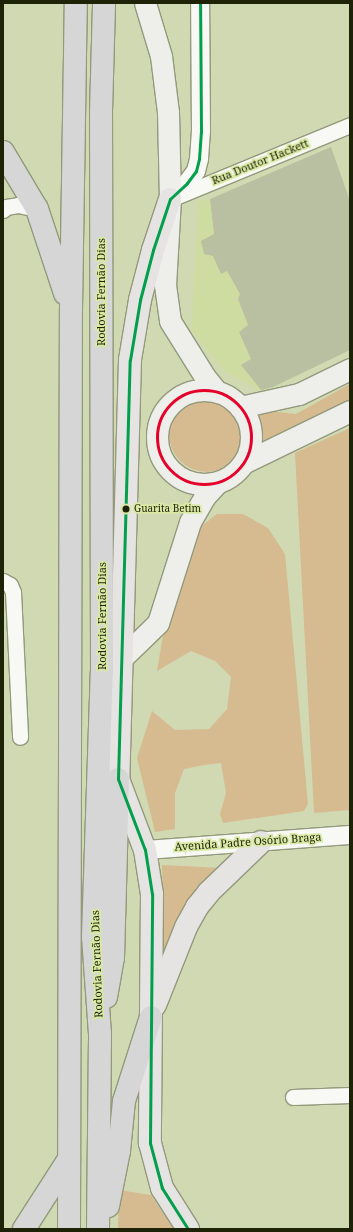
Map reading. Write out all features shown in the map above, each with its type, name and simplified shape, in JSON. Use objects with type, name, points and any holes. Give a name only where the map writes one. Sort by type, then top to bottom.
[{"type":"highway","points":[[69,1229],[70,309],[76,3]]},
{"type":"highway","name":"Rodovia Fernão Dias","points":[[98,1229],[100,1034],[93,937],[102,672],[101,112],[104,3]]},
{"type":"highway","points":[[3,152],[37,209],[70,309]]},
{"type":"highway","points":[[100,1034],[113,958],[118,780]]},
{"type":"highway","points":[[104,1229],[119,1151],[124,1101],[151,1017]]},
{"type":"highway","points":[[24,1229],[69,1159]]},
{"type":"main road","points":[[145,3],[162,63],[168,112],[170,199],[165,285],[170,320],[204,377],[217,392]]},
{"type":"main road","points":[[170,199],[149,264],[140,300],[130,360],[118,780],[145,850],[152,894],[150,1143],[162,1188],[188,1229]]},
{"type":"main road","points":[[240,407],[298,394],[350,369]]},
{"type":"main road","points":[[201,390],[217,392],[229,397],[240,407],[248,420],[251,434],[249,449],[243,463],[233,474],[216,483],[201,484],[186,481],[172,472],[163,460],[158,445],[158,429],[163,414],[173,402],[186,394],[201,390]]},
{"type":"main road","points":[[243,463],[350,410]]},
{"type":"main road","name":"Rodovia Fernão Dias","points":[[122,658],[158,623],[190,522],[205,496],[216,483]]},
{"type":"main road","points":[[151,1017],[186,927],[197,908],[209,892],[261,842]]},
{"type":"street","points":[[170,199],[187,183],[196,171],[199,159],[201,132],[200,3]]},
{"type":"street","name":"Rua Doutor Hackett","points":[[170,199],[350,125]]},
{"type":"street","points":[[3,210],[6,207],[18,205],[37,209]]},
{"type":"street","points":[[3,581],[10,585],[13,592],[20,737]]},
{"type":"street","name":"Avenida Padre Osório Braga","points":[[145,850],[350,835]]},
{"type":"street","points":[[293,1097],[350,1095]]},
{"type":"shaded area","points":[[331,147],[350,201],[350,350],[263,392],[224,371],[191,330],[199,200],[210,199]]},
{"type":"shaded area","points":[[350,384],[350,408],[261,451],[262,429],[257,410],[296,414]]},
{"type":"shaded area","points":[[207,396],[221,399],[234,407],[242,420],[245,434],[242,448],[234,461],[221,469],[207,472],[193,469],[180,461],[172,448],[169,434],[172,420],[180,407],[193,399]]},
{"type":"shaded area","points":[[350,428],[350,810],[314,813],[295,453]]},
{"type":"shaded area","points":[[217,514],[243,514],[268,528],[285,554],[308,804],[304,811],[223,823],[220,814],[226,793],[221,763],[204,765],[184,769],[175,793],[175,829],[155,832],[137,758],[152,711],[175,730],[209,729],[227,709],[231,677],[215,661],[191,651],[157,671],[165,624],[199,528]]},
{"type":"shaded area","points":[[162,865],[222,868],[164,958]]},
{"type":"shaded area","points":[[119,1190],[151,1195],[174,1229],[118,1229]]},
{"type":"building","points":[[331,147],[350,201],[350,350],[273,387],[261,390],[241,365],[251,359],[239,332],[248,325],[238,299],[240,294],[227,271],[221,274],[213,256],[204,254],[201,241],[214,234],[210,199]]},
{"type":"transit line","points":[[188,1229],[162,1188],[150,1143],[152,894],[145,850],[118,779],[130,360],[140,300],[153,250],[170,199],[187,183],[196,171],[199,159],[201,132],[200,3]]},
{"type":"transit line","points":[[204,390],[222,394],[237,404],[247,419],[251,437],[247,455],[237,470],[222,480],[204,484],[186,480],[171,470],[161,455],[157,437],[161,419],[171,404],[186,394],[204,390]]},
{"type":"place","name":"Guarita Betim","points":[[126,509]]}]
